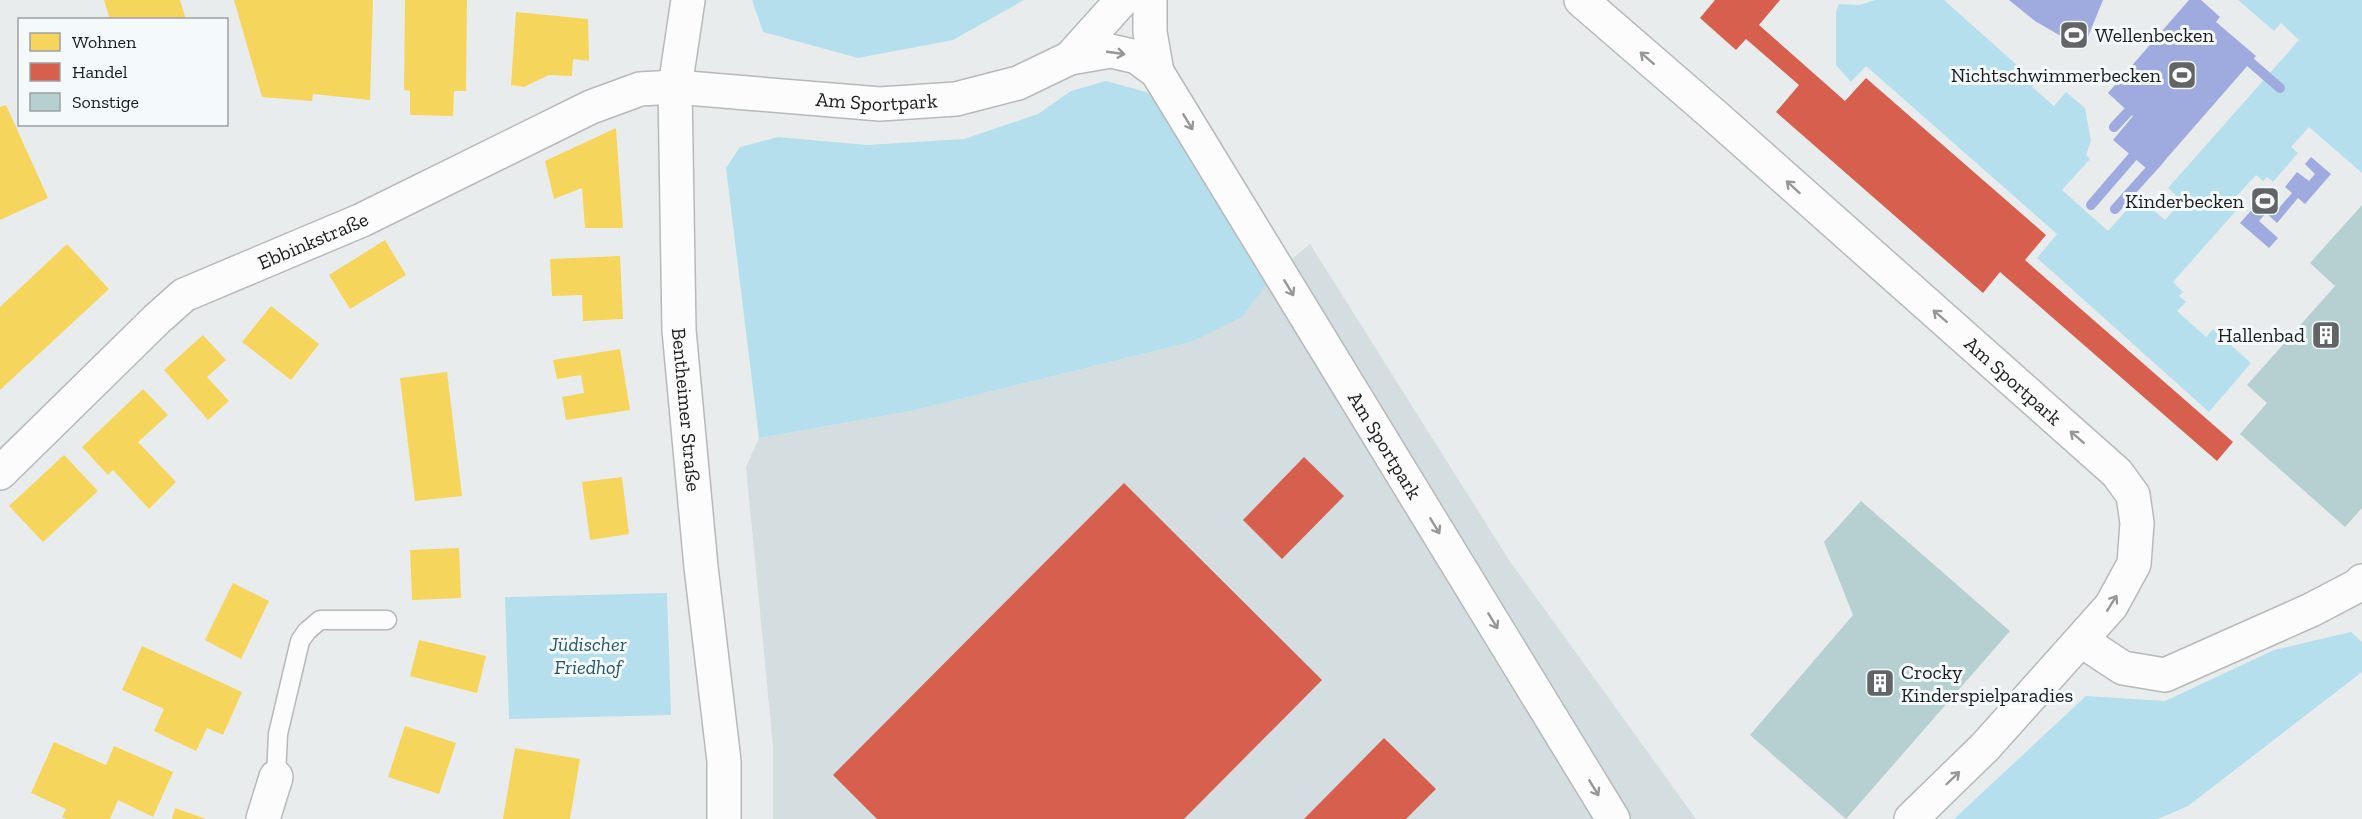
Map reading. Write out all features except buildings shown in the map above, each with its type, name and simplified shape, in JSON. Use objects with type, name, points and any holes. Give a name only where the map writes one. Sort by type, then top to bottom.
[{"type":"street","name":"Bentheimer Straße","points":[[688,0],[675,87],[679,330],[701,567],[724,761],[724,819]]},
{"type":"street","name":"Am Sportpark","points":[[1070,58],[1122,0]]},
{"type":"street","name":"Am Sportpark","points":[[1150,0],[1150,32],[1157,72],[1613,819]]},
{"type":"street","name":"Am Sportpark","points":[[1581,0],[2117,473],[2133,495],[2137,523],[2134,564],[2111,606],[1985,747],[1916,818]]},
{"type":"street","name":"Am Sportpark","points":[[675,87],[879,104],[956,99],[1018,83],[1070,58],[1111,51],[1137,57],[1157,72]]},
{"type":"street","name":"Ebbinkstraße","points":[[0,473],[184,295],[362,220],[591,107],[640,89],[675,87]]},
{"type":"street","points":[[2082,641],[2123,668],[2165,675],[2311,610],[2357,586],[2362,581]]},
{"type":"street","points":[[263,819],[276,777]]},
{"type":"lane","points":[[276,777],[278,734],[300,641],[307,631],[320,620],[387,620]]},
{"type":"shaded area","points":[[1310,244],[1509,560],[1696,819],[773,819],[773,746],[746,467],[759,438],[911,411],[1191,342]]},
{"type":"green space","points":[[752,0],[1024,0],[953,40],[858,58],[763,32]]},
{"type":"green space","points":[[1875,0],[1944,0],[2036,82],[2032,87],[2054,106],[2066,92],[2085,108],[2091,141],[2086,155],[2090,159],[2062,190],[2108,231],[2138,197],[2165,220],[2182,201],[2168,188],[2299,40],[2281,23],[2274,31],[2238,0],[2362,0],[2362,173],[2309,127],[2291,147],[2298,153],[2273,182],[2267,177],[2263,181],[2256,175],[2234,199],[2241,205],[2173,282],[2183,292],[2179,296],[2186,302],[2177,311],[2206,337],[2213,329],[2251,363],[2209,412],[2037,258],[2057,234],[1866,66],[1851,82],[1836,65],[1836,12],[1839,4],[1860,5]]},
{"type":"green space","points":[[1106,81],[1146,92],[1170,110],[1278,269],[1242,317],[1191,342],[911,411],[759,438],[726,168],[740,147],[778,137],[867,145],[964,139],[1038,114],[1071,91]]},
{"type":"green space","name":"Jüdischer Friedhof","points":[[667,593],[671,715],[509,719],[505,597]]},
{"type":"green space","points":[[2351,632],[2362,642],[2362,672],[2188,806],[2158,819],[1954,819],[2086,696],[2165,701],[2274,650]]},
{"type":"water","name":"Wellenbecken","points":[[2009,0],[2103,0],[2083,49],[2035,21]]},
{"type":"water","name":"Nichtschwimmerbecken","points":[[2189,0],[2201,0],[2220,17],[2216,22],[2256,56],[2153,174],[2113,140],[2133,116],[2108,93]]},
{"type":"water","name":"Kinderbecken","points":[[2311,157],[2331,174],[2305,204],[2298,198],[2277,223],[2266,213],[2259,221],[2278,238],[2269,248],[2240,223],[2264,196],[2279,208],[2292,193],[2285,187],[2297,172],[2309,181],[2315,174],[2305,164]]},
{"type":"waterway","points":[[2242,55],[2280,88]]},
{"type":"waterway","points":[[2114,127],[2128,112]]},
{"type":"waterway","points":[[2091,205],[2141,147]]},
{"type":"waterway","points":[[2115,209],[2159,160]]},
{"type":"place","name":"Wellenbecken","points":[[2074,35]]},
{"type":"place","name":"Nichtschwimmerbecken","points":[[2182,75]]},
{"type":"place","name":"Kinderbecken","points":[[2265,201]]},
{"type":"place","name":"Hallenbad","points":[[2326,335]]},
{"type":"place","name":"Crocky Kinderspielparadies","points":[[1880,683]]}]
